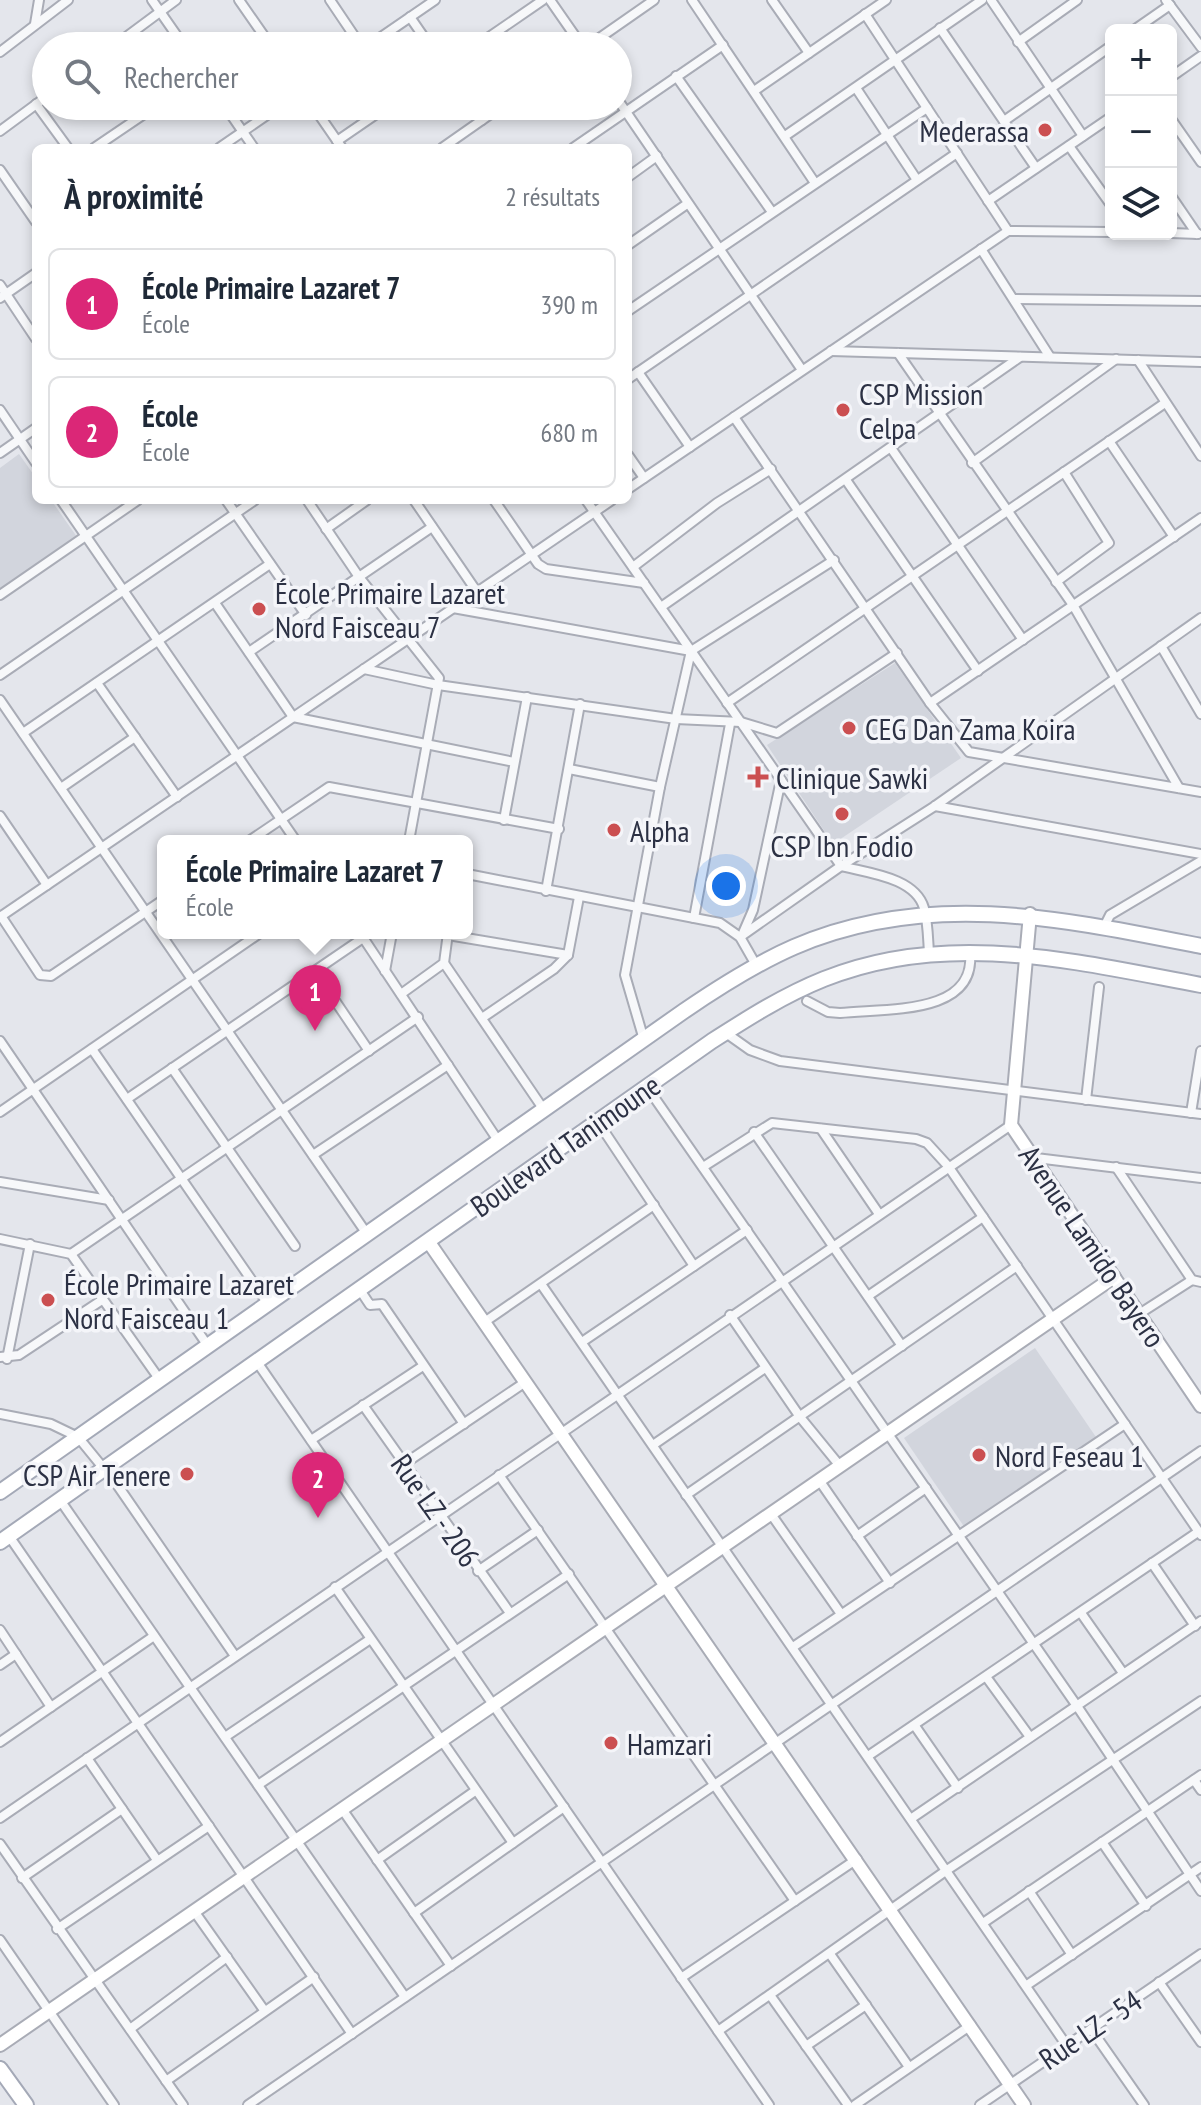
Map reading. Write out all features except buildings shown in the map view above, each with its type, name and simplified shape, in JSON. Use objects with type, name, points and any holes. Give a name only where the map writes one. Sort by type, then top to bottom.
[{"type":"main road","name":"Boulevard Tanimoune","points":[[0,1492],[754,961],[851,928],[925,915],[978,911],[1030,914],[1201,946]]},
{"type":"main road","name":"Boulevard Tanimoune","points":[[4,1539],[647,1087],[726,1033],[822,979],[884,961],[929,953],[970,953],[1026,954],[1201,985]]},
{"type":"main road","points":[[0,2069],[26,2105]]},
{"type":"main road","points":[[0,2085],[14,2105]]},
{"type":"street","points":[[35,25],[39,0]]},
{"type":"street","points":[[0,52],[68,0]]},
{"type":"street","points":[[152,0],[175,32]]},
{"type":"street","points":[[133,32],[176,0]]},
{"type":"street","points":[[239,0],[261,32]]},
{"type":"street","points":[[330,0],[352,32]]},
{"type":"street","points":[[388,32],[435,0]]},
{"type":"street","points":[[496,32],[543,0]]},
{"type":"street","points":[[550,0],[572,32]]},
{"type":"street","points":[[608,32],[654,0]]},
{"type":"street","points":[[692,0],[815,183]]},
{"type":"street","points":[[772,0],[809,53]]},
{"type":"street","points":[[754,91],[886,0]]},
{"type":"street","points":[[785,136],[982,0]]},
{"type":"street","points":[[991,0],[1083,136]]},
{"type":"street","points":[[1018,42],[1077,0]]},
{"type":"street","points":[[1141,24],[1168,2],[1201,47]]},
{"type":"street","points":[[865,14],[1008,231]]},
{"type":"street","points":[[410,17],[420,32]]},
{"type":"street","points":[[940,28],[1036,168]]},
{"type":"street","points":[[632,108],[723,45]]},
{"type":"street","points":[[1004,121],[1105,50]]},
{"type":"street","points":[[1177,73],[1201,56]]},
{"type":"street","points":[[676,76],[772,212]]},
{"type":"street","points":[[856,88],[917,180]]},
{"type":"street","points":[[0,131],[32,107]]},
{"type":"street","points":[[632,308],[927,108]]},
{"type":"street","points":[[48,120],[65,144]]},
{"type":"street","points":[[100,144],[135,120]]},
{"type":"street","points":[[235,120],[251,144]]},
{"type":"street","points":[[225,144],[260,120]]},
{"type":"street","points":[[323,120],[339,144]]},
{"type":"street","points":[[341,144],[371,120]]},
{"type":"street","points":[[448,144],[482,120]]},
{"type":"street","points":[[579,144],[614,120]]},
{"type":"street","points":[[632,120],[802,370]]},
{"type":"street","points":[[988,201],[1105,121]]},
{"type":"street","points":[[1177,128],[1201,162]]},
{"type":"street","points":[[1069,146],[1105,197]]},
{"type":"street","points":[[632,376],[749,292],[957,153]]},
{"type":"street","points":[[632,174],[657,156]]},
{"type":"street","points":[[0,170],[32,216]]},
{"type":"street","points":[[632,242],[687,204]]},
{"type":"street","points":[[1177,204],[1199,234]]},
{"type":"street","points":[[632,486],[1008,231],[1105,232]]},
{"type":"street","points":[[1177,233],[1199,234]]},
{"type":"street","points":[[981,249],[1050,357]]},
{"type":"street","points":[[3,296],[32,276]]},
{"type":"street","points":[[0,285],[3,296],[32,334]]},
{"type":"street","points":[[1014,299],[1201,301]]},
{"type":"street","points":[[830,351],[1201,362]]},
{"type":"street","points":[[898,353],[938,416],[1073,605],[1179,788]]},
{"type":"street","points":[[661,607],[1020,357]]},
{"type":"street","points":[[972,463],[1116,359]]},
{"type":"street","points":[[1138,360],[1201,456]]},
{"type":"street","points":[[638,372],[690,447]]},
{"type":"street","points":[[727,703],[1165,403]]},
{"type":"street","points":[[0,410],[32,457]]},
{"type":"street","points":[[734,417],[930,703],[969,752],[1201,792]]},
{"type":"street","points":[[0,453],[32,431]]},
{"type":"street","points":[[1109,441],[1174,537]]},
{"type":"street","points":[[891,448],[1023,640]]},
{"type":"street","points":[[632,461],[644,478]]},
{"type":"street","points":[[633,567],[717,503],[771,469]]},
{"type":"street","points":[[1056,582],[1109,546],[1064,472]]},
{"type":"street","points":[[846,480],[978,671]]},
{"type":"street","points":[[64,504],[292,835]]},
{"type":"street","points":[[0,595],[132,504]]},
{"type":"street","points":[[229,504],[306,615]]},
{"type":"street","points":[[0,675],[249,504]]},
{"type":"street","points":[[310,504],[359,577],[437,670],[438,685],[410,835]]},
{"type":"street","points":[[326,529],[361,504]]},
{"type":"street","points":[[417,504],[477,592]]},
{"type":"street","points":[[497,504],[531,555],[546,569],[644,583]]},
{"type":"street","points":[[589,504],[841,866],[896,881],[920,900],[925,915],[929,953]]},
{"type":"street","points":[[157,904],[51,976],[45,977],[40,975],[0,916],[606,504]]},
{"type":"street","points":[[930,703],[1201,518]]},
{"type":"street","points":[[249,652],[432,527]]},
{"type":"street","points":[[453,608],[691,651],[705,646],[834,560]]},
{"type":"street","points":[[23,733],[270,564]]},
{"type":"street","points":[[215,603],[293,717],[514,762]]},
{"type":"street","points":[[742,941],[841,866],[935,806],[1201,618]]},
{"type":"street","points":[[1161,646],[1201,714]]},
{"type":"street","points":[[644,1040],[625,975],[660,787],[691,651]]},
{"type":"street","points":[[364,669],[438,685],[676,719],[730,724],[741,722],[772,732],[785,730],[897,653]]},
{"type":"street","points":[[97,683],[177,797]]},
{"type":"street","points":[[504,820],[527,697]]},
{"type":"street","points":[[0,700],[157,926]]},
{"type":"street","points":[[546,891],[580,704]]},
{"type":"street","points":[[694,918],[730,724]]},
{"type":"street","points":[[61,788],[135,737]]},
{"type":"street","points":[[569,769],[660,787]]},
{"type":"street","points":[[742,941],[753,910],[781,780]]},
{"type":"street","points":[[258,835],[329,787],[559,829]]},
{"type":"street","points":[[935,806],[1201,854]]},
{"type":"street","points":[[1,822],[47,885]]},
{"type":"street","points":[[1104,927],[1110,915],[1201,861]]},
{"type":"street","points":[[473,875],[720,923],[742,941],[754,961]]},
{"type":"street","points":[[482,1018],[554,969],[568,955],[579,897]]},
{"type":"street","points":[[0,1818],[1011,1125],[1030,914]]},
{"type":"street","points":[[473,938],[568,955]]},
{"type":"street","points":[[166,939],[367,1234]]},
{"type":"street","points":[[0,1112],[251,939]]},
{"type":"street","points":[[127,1099],[315,971],[356,939]]},
{"type":"street","points":[[364,939],[499,1142]]},
{"type":"street","points":[[385,971],[391,939]]},
{"type":"street","points":[[447,939],[444,963],[544,1110]]},
{"type":"street","points":[[807,1001],[828,1012],[840,1013],[943,1000],[962,988],[972,970],[970,953]]},
{"type":"street","points":[[401,994],[444,963]]},
{"type":"street","points":[[315,971],[369,1051]]},
{"type":"street","points":[[1086,1100],[1099,987]]},
{"type":"street","points":[[71,1254],[418,1017]]},
{"type":"street","points":[[726,1033],[750,1050],[780,1061],[1201,1114]]},
{"type":"street","points":[[0,1041],[208,1346]]},
{"type":"street","points":[[92,1049],[268,1304]]},
{"type":"street","points":[[1191,1113],[1201,1051]]},
{"type":"street","points":[[313,1155],[448,1065]]},
{"type":"street","points":[[172,1068],[295,1246]]},
{"type":"street","points":[[647,1087],[1077,1706],[1201,1891]]},
{"type":"street","points":[[598,1122],[694,1266]]},
{"type":"street","points":[[703,1167],[772,1123],[916,1139],[927,1143],[948,1166],[1200,1534],[1152,1563],[868,1756]]},
{"type":"street","name":"Avenue Lamido Bayero","points":[[1011,1125],[1201,1406]]},
{"type":"street","points":[[821,1129],[879,1214]]},
{"type":"street","points":[[754,1132],[902,1346]]},
{"type":"street","points":[[1036,1158],[1201,1178]]},
{"type":"street","points":[[1116,1167],[1196,1281],[1139,1314]]},
{"type":"street","points":[[0,1182],[109,1200]]},
{"type":"street","points":[[483,1323],[654,1205]]},
{"type":"street","points":[[868,1296],[983,1217]]},
{"type":"street","points":[[582,1342],[747,1230]]},
{"type":"street","points":[[0,1239],[71,1254],[160,1380]]},
{"type":"street","points":[[428,1241],[1024,2105]]},
{"type":"street","points":[[4,1358],[30,1244]]},
{"type":"street","points":[[686,1495],[1017,1266]]},
{"type":"street","points":[[0,2045],[1114,1277]]},
{"type":"street","points":[[541,1284],[1067,2046]]},
{"type":"street","points":[[360,1290],[370,1305],[382,1304],[464,1424]]},
{"type":"street","points":[[4,1358],[31,1348],[102,1300]]},
{"type":"street","points":[[730,1315],[800,1417],[840,1466]]},
{"type":"street","points":[[257,1362],[769,2105]]},
{"type":"street","points":[[311,1440],[423,1366]]},
{"type":"street","points":[[653,1445],[765,1368]]},
{"type":"street","points":[[404,1464],[524,1383]]},
{"type":"street","name":"Rue LZ - 206","points":[[363,1405],[510,1613]]},
{"type":"street","points":[[0,1414],[51,1424],[78,1437],[235,1656]]},
{"type":"street","points":[[793,1647],[1125,1424]]},
{"type":"street","points":[[248,2105],[1201,1451]]},
{"type":"street","points":[[499,1475],[795,1901]]},
{"type":"street","points":[[819,1480],[890,1583]]},
{"type":"street","points":[[857,1536],[926,1488]]},
{"type":"street","points":[[60,1500],[405,1997]]},
{"type":"street","points":[[771,1514],[841,1614]]},
{"type":"street","points":[[478,1571],[538,1530]]},
{"type":"street","points":[[4,1539],[103,1671],[352,2034]]},
{"type":"street","points":[[912,1818],[1198,1624],[1152,1563]]},
{"type":"street","points":[[258,1785],[569,1574]]},
{"type":"street","points":[[335,1587],[513,1843]]},
{"type":"street","points":[[1081,1613],[1123,1673]]},
{"type":"street","points":[[0,1630],[51,1707]]},
{"type":"street","points":[[0,1742],[154,1636]]},
{"type":"street","points":[[225,1737],[369,1640]]},
{"type":"street","points":[[0,1665],[16,1654]]},
{"type":"street","points":[[987,1678],[1030,1737]]},
{"type":"street","points":[[718,2031],[947,1870],[1201,1701]]},
{"type":"street","points":[[915,1726],[958,1788]]},
{"type":"street","points":[[87,1758],[157,1860]]},
{"type":"street","points":[[983,1923],[1197,1777],[1201,1790]]},
{"type":"street","points":[[377,1860],[475,1791]]},
{"type":"street","points":[[414,1913],[564,1807]]},
{"type":"street","points":[[22,1878],[122,1809]]},
{"type":"street","points":[[342,1809],[451,1966]]},
{"type":"street","points":[[57,1929],[209,1826]]},
{"type":"street","points":[[1102,1842],[1146,1906]]},
{"type":"street","points":[[0,1844],[183,2105]]},
{"type":"street","points":[[681,1978],[857,1859]]},
{"type":"street","points":[[1027,1985],[1201,1867]]},
{"type":"street","points":[[1029,1891],[1072,1955]]},
{"type":"street","points":[[194,1911],[264,2010]]},
{"type":"street","points":[[0,1940],[114,2105]]},
{"type":"street","points":[[830,1954],[909,2067]]},
{"type":"street","name":"Rue LZ - 54","points":[[980,2105],[1201,1954]]},
{"type":"street","points":[[130,2029],[227,1957]]},
{"type":"street","points":[[166,2081],[314,1977]]},
{"type":"street","points":[[1159,1982],[1201,2042]]},
{"type":"street","points":[[770,1995],[848,2105]]},
{"type":"street","points":[[806,2046],[866,2005]]},
{"type":"street","points":[[855,2105],[971,2025]]},
{"type":"street","points":[[1091,2029],[1144,2105]]},
{"type":"shaded area","points":[[19,454],[32,472],[32,504],[54,504],[77,537],[0,590],[0,468]]},
{"type":"shaded area","points":[[895,663],[961,758],[833,844],[767,745]]},
{"type":"shaded area","points":[[1035,1348],[1096,1437],[965,1528],[904,1438]]},
{"type":"place","name":"Mederassa","points":[[1045,130]]},
{"type":"place","name":"CSP Mission Celpa","points":[[843,410]]},
{"type":"place","name":"École Primaire Lazaret Nord Faisceau 7","points":[[259,609]]},
{"type":"place","name":"CEG Dan Zama Koira","points":[[849,728]]},
{"type":"place","name":"Clinique Sawki","points":[[758,777]]},
{"type":"place","name":"CSP Ibn Fodio","points":[[842,814]]},
{"type":"place","name":"Alpha","points":[[614,830]]},
{"type":"place","name":"École Primaire Lazaret 7","points":[[315,1031]]},
{"type":"place","name":"École Primaire Lazaret Nord Faisceau 1","points":[[48,1300]]},
{"type":"place","name":"Nord Feseau 1","points":[[979,1455]]},
{"type":"place","name":"CSP Air Tenere","points":[[187,1474]]},
{"type":"place","name":"École","points":[[318,1518]]},
{"type":"place","name":"Hamzari","points":[[611,1743]]}]
